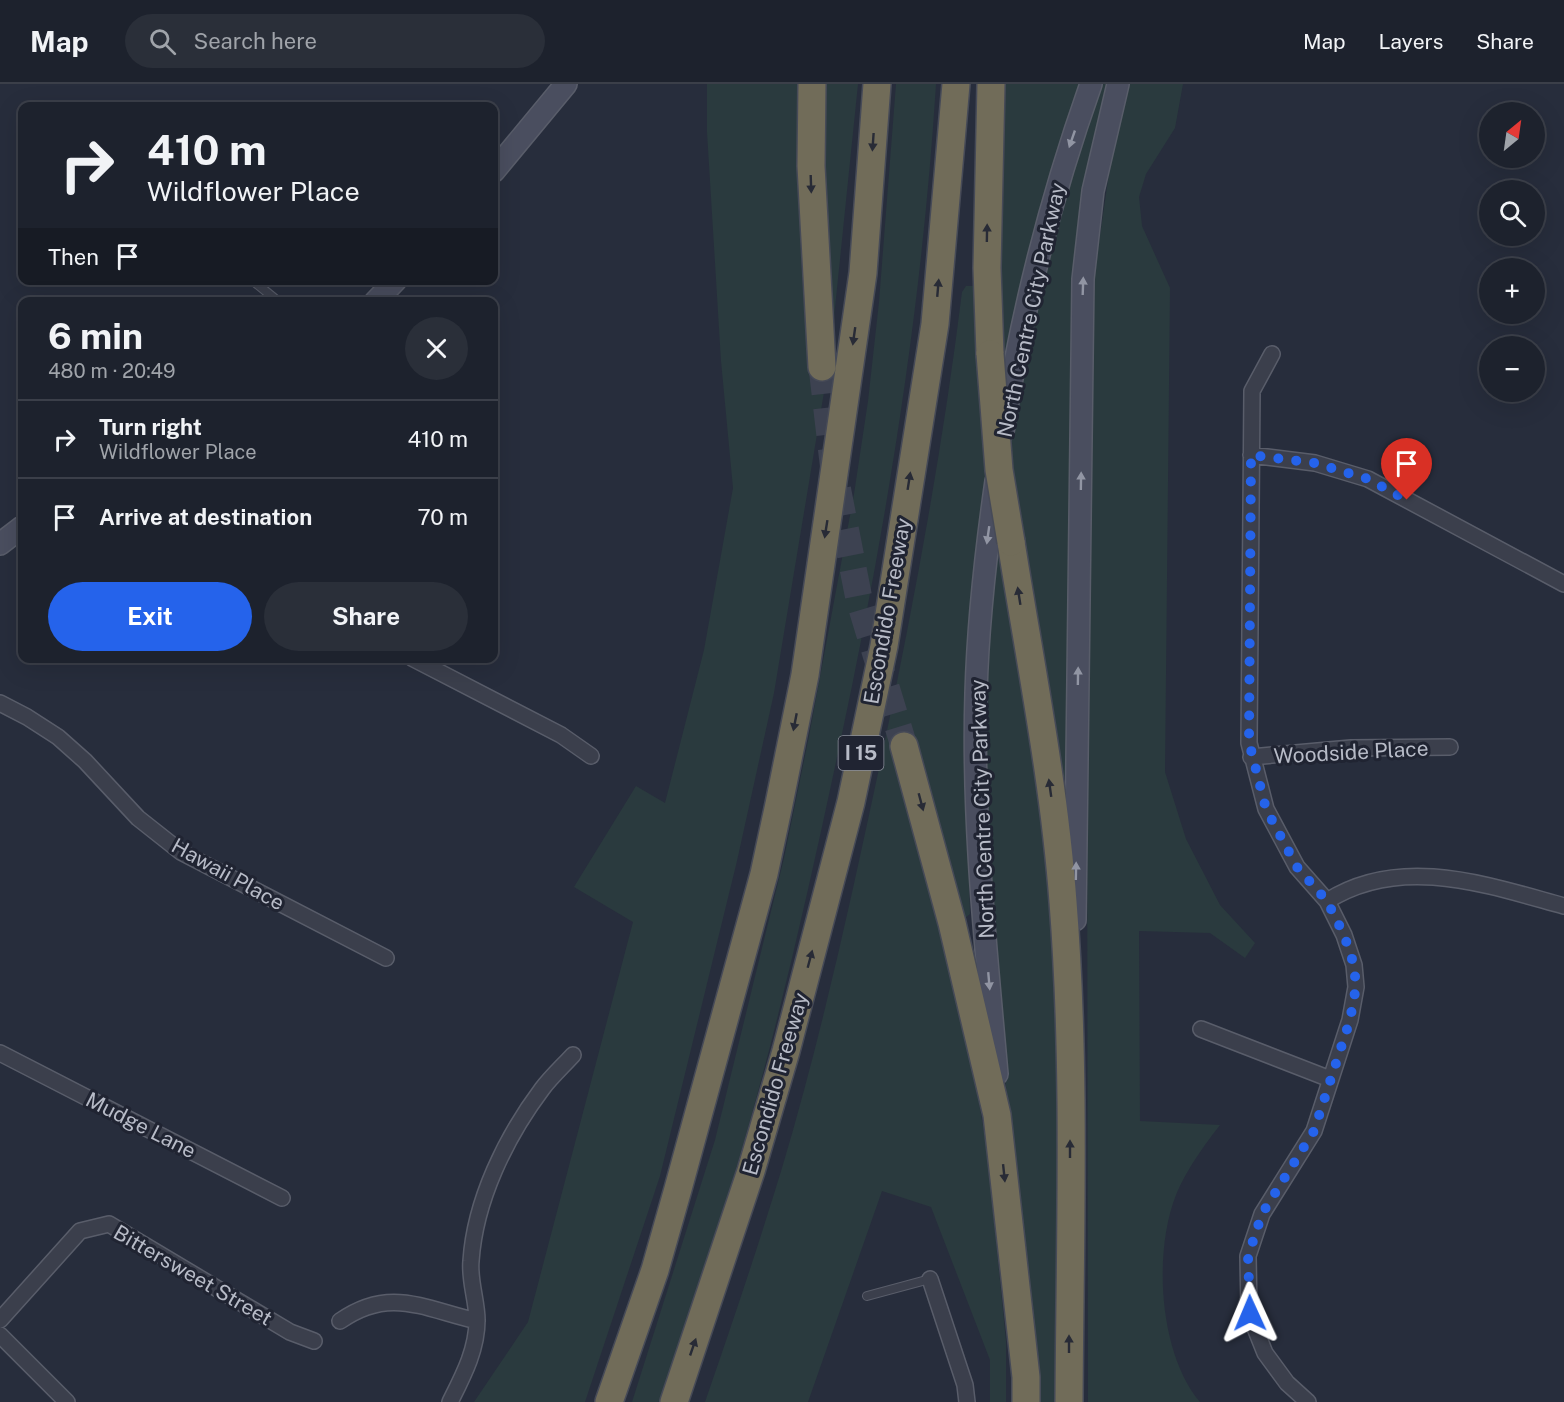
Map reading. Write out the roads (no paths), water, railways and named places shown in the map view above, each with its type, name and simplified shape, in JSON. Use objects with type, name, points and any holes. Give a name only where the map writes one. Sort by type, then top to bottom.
[{"type":"highway","points":[[812,84],[811,166],[822,367]]},
{"type":"highway","points":[[609,1402],[655,1270],[764,874],[780,804],[804,675],[861,284],[877,84]]},
{"type":"highway","name":"Escondido Freeway","points":[[674,1402],[751,1171],[786,1052],[851,802],[884,645],[934,324],[956,84]]},
{"type":"highway","points":[[991,84],[987,268],[990,354],[999,470],[1044,738],[1056,827],[1063,901],[1070,1056]]},
{"type":"highway","points":[[904,746],[952,923],[997,1115]]},
{"type":"highway","name":"North Centre City Parkway","points":[[1069,1402],[1070,1056]]},
{"type":"highway","name":"North Centre City Parkway","points":[[997,1115],[1026,1377],[1026,1402]]},
{"type":"main road","points":[[498,166],[566,84]]},
{"type":"main road","name":"North Centre City Parkway","points":[[997,1115],[998,1090],[979,841],[976,755],[976,693],[986,549],[1010,391],[1040,252],[1069,147],[1091,84]]},
{"type":"main road","name":"North Centre City Parkway","points":[[1070,1056],[1075,972],[1083,279],[1093,191],[1118,84]]},
{"type":"main road","points":[[380,297],[391,285]]},
{"type":"main road","points":[[0,544],[18,530]]},
{"type":"street","points":[[1272,354],[1252,391],[1249,742],[1266,809],[1297,867],[1327,901],[1344,935],[1354,965],[1356,987],[1350,1020],[1314,1131],[1262,1214],[1248,1256],[1250,1313],[1265,1353],[1287,1383],[1308,1402]]},
{"type":"street","points":[[1251,455],[1315,463],[1368,479],[1564,584]]},
{"type":"street","points":[[422,663],[561,735],[591,756]]},
{"type":"street","name":"Hawaii Place","points":[[0,703],[58,737],[85,761],[138,818],[181,852],[386,958]]},
{"type":"street","name":"Woodside Place","points":[[1251,757],[1351,748],[1450,747]]},
{"type":"street","points":[[1327,901],[1345,890],[1399,876],[1463,879],[1564,906]]},
{"type":"street","points":[[1201,1029],[1330,1080]]},
{"type":"street","name":"Mudge Lane","points":[[0,1053],[282,1198]]},
{"type":"street","points":[[450,1402],[471,1360],[477,1321],[470,1262],[477,1223],[492,1177],[513,1135],[543,1087],[573,1055]]},
{"type":"street","name":"Bittersweet Street","points":[[0,1320],[80,1232],[109,1224],[290,1332],[314,1341]]},
{"type":"street","points":[[930,1279],[965,1385],[967,1402]]},
{"type":"street","points":[[340,1321],[358,1308],[377,1302],[403,1302],[477,1321]]},
{"type":"street","points":[[0,1335],[67,1402]]},
{"type":"lane","points":[[258,285],[273,297]]},
{"type":"lane","points":[[867,1296],[930,1279]]},
{"type":"tunnel","points":[[822,367],[834,471],[859,599],[904,746]]}]
